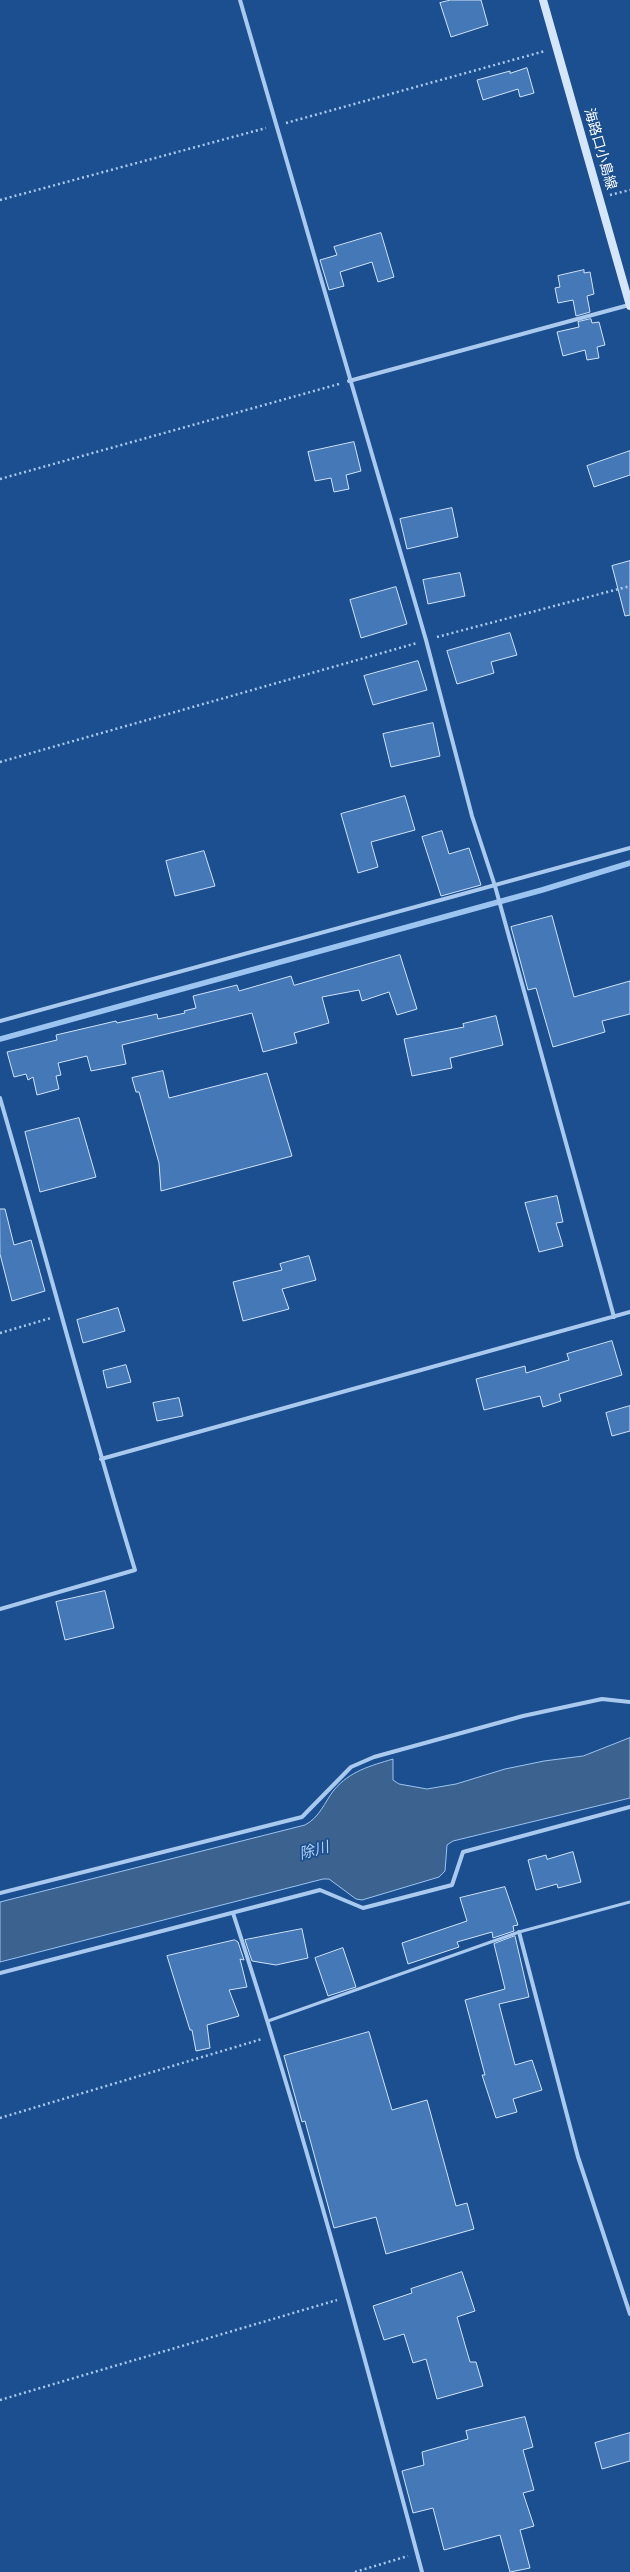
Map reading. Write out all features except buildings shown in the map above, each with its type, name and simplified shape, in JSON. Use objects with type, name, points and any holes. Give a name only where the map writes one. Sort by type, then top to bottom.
[{"type":"main road","name":"海路口小島線","points":[[543,0],[630,306]]},
{"type":"street","points":[[240,0],[349,381],[426,640],[472,816],[495,886],[614,1317]]},
{"type":"street","points":[[349,381],[630,306]]},
{"type":"street","points":[[0,1021],[630,848]]},
{"type":"street","points":[[0,1098],[62,1313],[101,1459],[135,1570],[0,1609]]},
{"type":"street","points":[[101,1459],[630,1312]]},
{"type":"street","points":[[0,1893],[302,1817],[351,1767],[374,1757],[523,1716],[602,1699],[630,1702]]},
{"type":"street","points":[[0,1973],[320,1890],[363,1908],[452,1885],[463,1852],[630,1807]]},
{"type":"street","points":[[233,1913],[268,2021],[274,2035],[349,2296],[422,2572]]},
{"type":"street","points":[[519,1932],[578,2156],[630,2314]]},
{"type":"lane","points":[[268,2021],[519,1932],[630,1902]]},
{"type":"path","points":[[600,198],[630,190]]},
{"type":"path","points":[[0,479],[349,381]]},
{"type":"path","points":[[0,762],[426,640],[630,586]]},
{"type":"path","points":[[0,1333],[62,1313]]},
{"type":"path","points":[[0,2118],[274,2035]]},
{"type":"path","points":[[0,2400],[349,2296]]},
{"type":"path","points":[[355,2572],[417,2554]]},
{"type":"water","name":"除川","points":[[630,1738],[630,1798],[453,1841],[447,1845],[445,1871],[439,1877],[362,1900],[356,1899],[329,1879],[323,1879],[0,1962],[0,1902],[305,1825],[318,1814],[334,1790],[340,1784],[347,1778],[368,1767],[393,1759],[393,1780],[399,1784],[427,1789],[456,1784],[505,1769],[544,1761],[583,1756]]},
{"type":"waterway","points":[[0,1039],[542,890],[630,863]]}]
